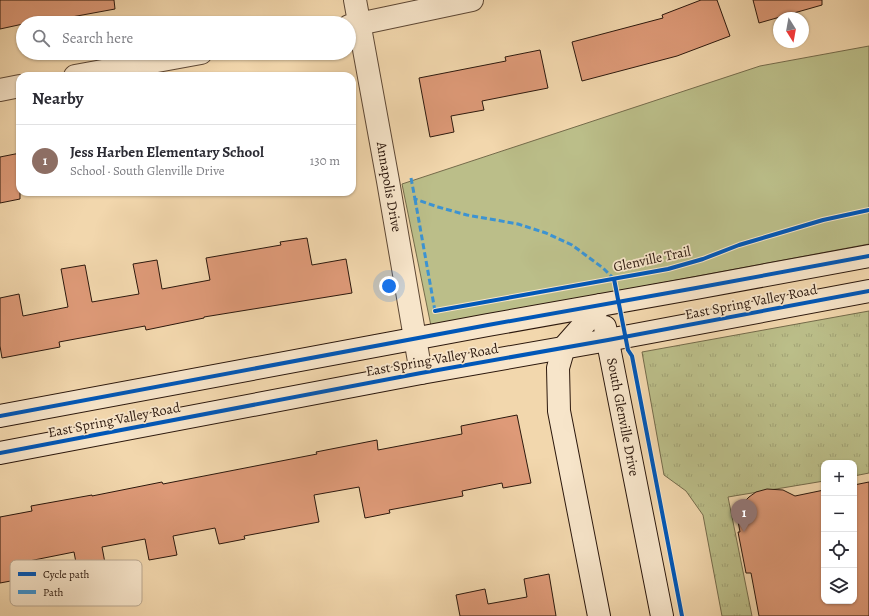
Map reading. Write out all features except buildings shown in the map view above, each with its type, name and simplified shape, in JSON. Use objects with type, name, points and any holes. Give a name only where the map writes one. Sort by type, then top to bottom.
[{"type":"street","name":"Annapolis Drive","points":[[354,16],[355,0]]},
{"type":"street","points":[[356,25],[472,0]]},
{"type":"street","name":"Annapolis Drive","points":[[356,34],[388,181],[421,373]]},
{"type":"street","points":[[97,72],[163,60]]},
{"type":"street","points":[[0,90],[16,87]]},
{"type":"street","name":"East Spring Valley Road","points":[[0,416],[869,256]]},
{"type":"street","name":"East Spring Valley Road","points":[[0,453],[421,373],[608,340],[869,291]]},
{"type":"street","points":[[599,616],[559,411],[558,368],[564,348],[601,305]]},
{"type":"street","name":"South Glenville Drive","points":[[601,305],[662,616]]},
{"type":"green space","points":[[869,46],[869,244],[431,326],[402,184],[760,66]]},
{"type":"green space","points":[[869,311],[869,473],[857,475],[857,460],[821,460],[821,482],[728,497],[752,616],[722,616],[703,515],[686,491],[664,475],[642,352]]},
{"type":"marked path","points":[[411,178],[415,199],[467,215],[518,224],[546,233],[572,245],[603,268],[614,279]]},
{"type":"marked path","points":[[415,199],[435,311]]},
{"type":"cycle path","name":"Glenville Trail","points":[[435,311],[668,269],[703,259],[739,245],[823,220],[869,210]]},
{"type":"cycle path","points":[[0,416],[869,256]]},
{"type":"cycle path","name":"Glenville Trail","points":[[614,279],[628,350],[632,356],[682,616]]},
{"type":"cycle path","points":[[0,453],[421,373],[608,340],[869,291]]},
{"type":"place","name":"Jess Harben Elementary School","points":[[744,532]]}]
